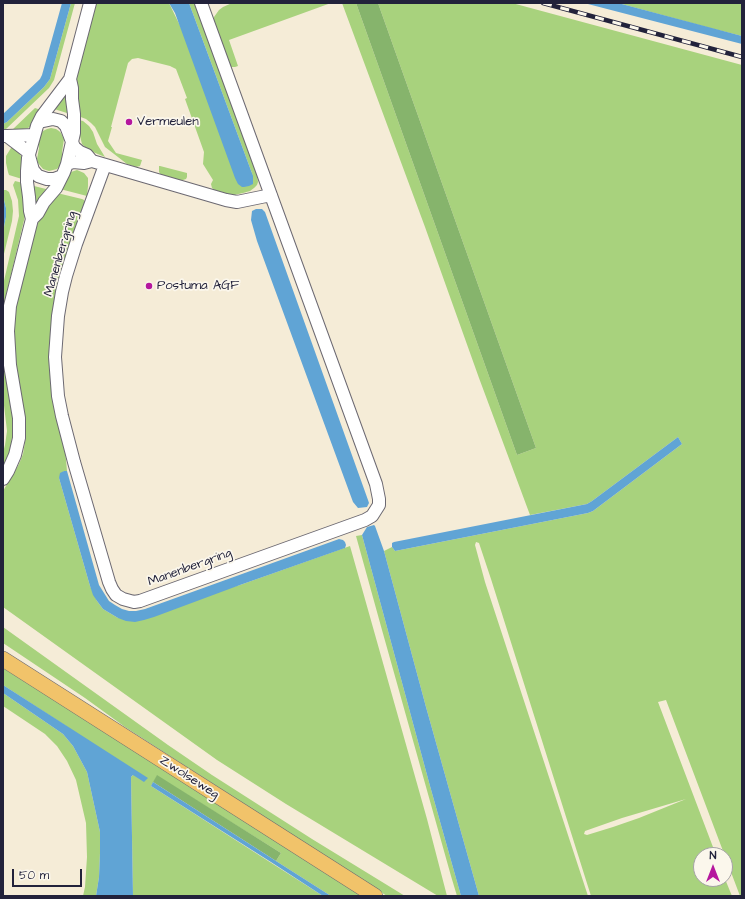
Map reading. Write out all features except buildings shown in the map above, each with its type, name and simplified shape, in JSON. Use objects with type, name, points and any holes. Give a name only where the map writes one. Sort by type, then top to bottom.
[{"type":"main road","name":"Zwolseweg","points":[[3,659],[375,896]]},
{"type":"street","points":[[3,479],[10,468],[18,447],[20,428],[9,350],[8,331],[10,306],[32,219],[26,180],[27,165],[39,122],[46,109],[70,79],[90,3]]},
{"type":"street","name":"Manenbergring","points":[[105,165],[66,276],[58,316],[55,357],[58,396],[62,416],[109,582],[116,595],[129,601],[140,601],[365,520],[372,516],[379,505],[376,484],[201,3]]},
{"type":"street","points":[[32,219],[54,191],[67,164],[72,144],[75,119],[70,79]]},
{"type":"street","points":[[39,122],[53,119],[61,121],[66,126],[72,144],[76,149],[87,155],[92,161]]},
{"type":"street","points":[[5,136],[34,136]]},
{"type":"street","points":[[5,136],[28,152],[33,170],[38,176],[47,180],[62,176]]},
{"type":"street","points":[[67,164],[73,162],[84,163],[92,161],[236,202],[271,194]]},
{"type":"green space","points":[[71,3],[75,3],[54,80],[49,88],[5,130],[3,130],[3,124],[44,87],[50,79]]},
{"type":"green space","points":[[95,3],[169,3],[253,176],[189,3],[195,3],[257,174],[258,182],[254,188],[250,191],[234,195],[216,191],[212,188],[211,184],[213,180],[203,164],[204,152],[185,99],[187,98],[176,69],[170,66],[138,58],[132,59],[128,63],[108,141],[116,153],[142,160],[140,166],[136,167],[127,164],[105,147],[95,127],[86,119],[78,116],[76,87],[79,63]]},
{"type":"green space","points":[[232,3],[331,3],[229,40],[238,66],[231,67],[214,24],[214,17],[219,10]]},
{"type":"green space","points":[[342,3],[356,3],[517,455],[536,448],[378,3],[512,3],[742,65],[742,896],[740,896],[733,877],[733,847],[722,847],[666,700],[658,702],[713,847],[693,847],[693,887],[728,887],[732,896],[591,896],[491,579],[479,543],[476,542],[475,545],[485,582],[588,896],[479,896],[384,551],[392,547],[395,551],[588,513],[593,511],[682,444],[678,437],[587,504],[530,515]],"holes":[[[686,799],[613,827],[587,835],[584,834],[585,831],[622,818]]]},
{"type":"green space","points":[[356,3],[378,3],[536,448],[517,455]]},
{"type":"green space","points":[[618,3],[742,3],[742,36],[710,28]]},
{"type":"green space","points":[[66,87],[70,114],[51,108]]},
{"type":"green space","points":[[35,108],[41,110],[31,126],[28,128],[12,130]]},
{"type":"green space","points":[[79,120],[83,121],[89,126],[105,157],[88,150],[82,144]]},
{"type":"green space","points":[[51,128],[59,131],[64,139],[62,152],[63,159],[61,164],[57,169],[49,171],[43,169],[38,163],[37,159],[40,134]]},
{"type":"green space","points":[[11,148],[13,148],[21,156],[22,179],[9,175],[6,156]]},
{"type":"green space","points":[[159,166],[187,173],[187,177],[186,179],[180,181],[161,175],[159,172]]},
{"type":"green space","points":[[77,170],[84,173],[88,178],[87,196],[60,189],[68,175]]},
{"type":"green space","points":[[15,181],[23,183],[25,216],[3,310],[3,285],[19,216],[18,200],[13,185]]},
{"type":"green space","points":[[30,185],[50,190],[34,211]]},
{"type":"green space","points":[[3,190],[9,192],[13,211],[3,258],[3,232],[6,208]]},
{"type":"green space","points":[[57,193],[82,199],[85,202],[57,292],[67,471],[64,471],[59,478],[90,586],[97,601],[103,609],[118,618],[240,585],[350,546],[427,819],[447,896],[438,896],[286,804],[217,760],[3,607],[3,491],[19,464],[23,454],[26,436],[16,365],[14,313],[32,239],[40,218]]},
{"type":"green space","points":[[3,356],[13,419],[13,429],[11,446],[3,466],[3,453],[7,431],[3,397]]},
{"type":"green space","points":[[362,535],[461,896],[457,896],[451,876],[356,536]]},
{"type":"green space","points":[[3,627],[212,775],[405,896],[387,896],[125,727],[85,698],[3,643]]},
{"type":"green space","points":[[3,668],[364,896],[331,896],[276,861],[281,853],[157,776],[151,786],[323,896],[133,896],[131,777],[133,775],[66,726],[3,685]]},
{"type":"green space","points":[[3,693],[63,734],[73,746],[87,772],[100,832],[99,877],[96,896],[83,896],[87,857],[86,823],[76,780],[67,761],[57,746],[45,734],[3,706]]},
{"type":"green space","points":[[157,775],[281,853],[276,861],[153,782]]},
{"type":"water","points":[[62,3],[71,3],[50,79],[44,87],[3,124],[3,114],[40,79],[42,75]]},
{"type":"water","points":[[169,3],[189,3],[253,176],[253,184],[249,186],[242,187],[238,184],[235,178],[175,13]]},
{"type":"water","points":[[584,3],[618,3],[742,36],[742,44]]},
{"type":"water","points":[[3,196],[6,208],[6,217],[3,232]]},
{"type":"water","points":[[262,209],[265,212],[368,500],[369,503],[367,507],[358,508],[353,502],[257,241],[251,220],[252,211]]},
{"type":"water","points":[[678,437],[682,444],[593,511],[588,513],[395,551],[392,547],[392,543],[394,542],[587,504]]},
{"type":"water","points":[[67,471],[99,585],[109,601],[122,609],[129,611],[145,609],[339,539],[343,540],[346,545],[345,548],[154,617],[135,622],[126,621],[103,609],[93,595],[59,478],[60,473]]},
{"type":"water","points":[[374,525],[384,551],[479,896],[461,896],[362,535],[367,527]]},
{"type":"water","points":[[3,685],[148,778],[144,782],[133,775],[131,777],[133,896],[96,896],[99,877],[100,832],[87,772],[73,746],[63,734],[3,693]]},
{"type":"water","points":[[153,782],[331,896],[323,896],[151,786]]},
{"type":"railway","points":[[543,3],[742,57]]},
{"type":"place","name":"Vermeulen","points":[[129,122]]},
{"type":"place","name":"Postuma AGF","points":[[149,286]]}]
